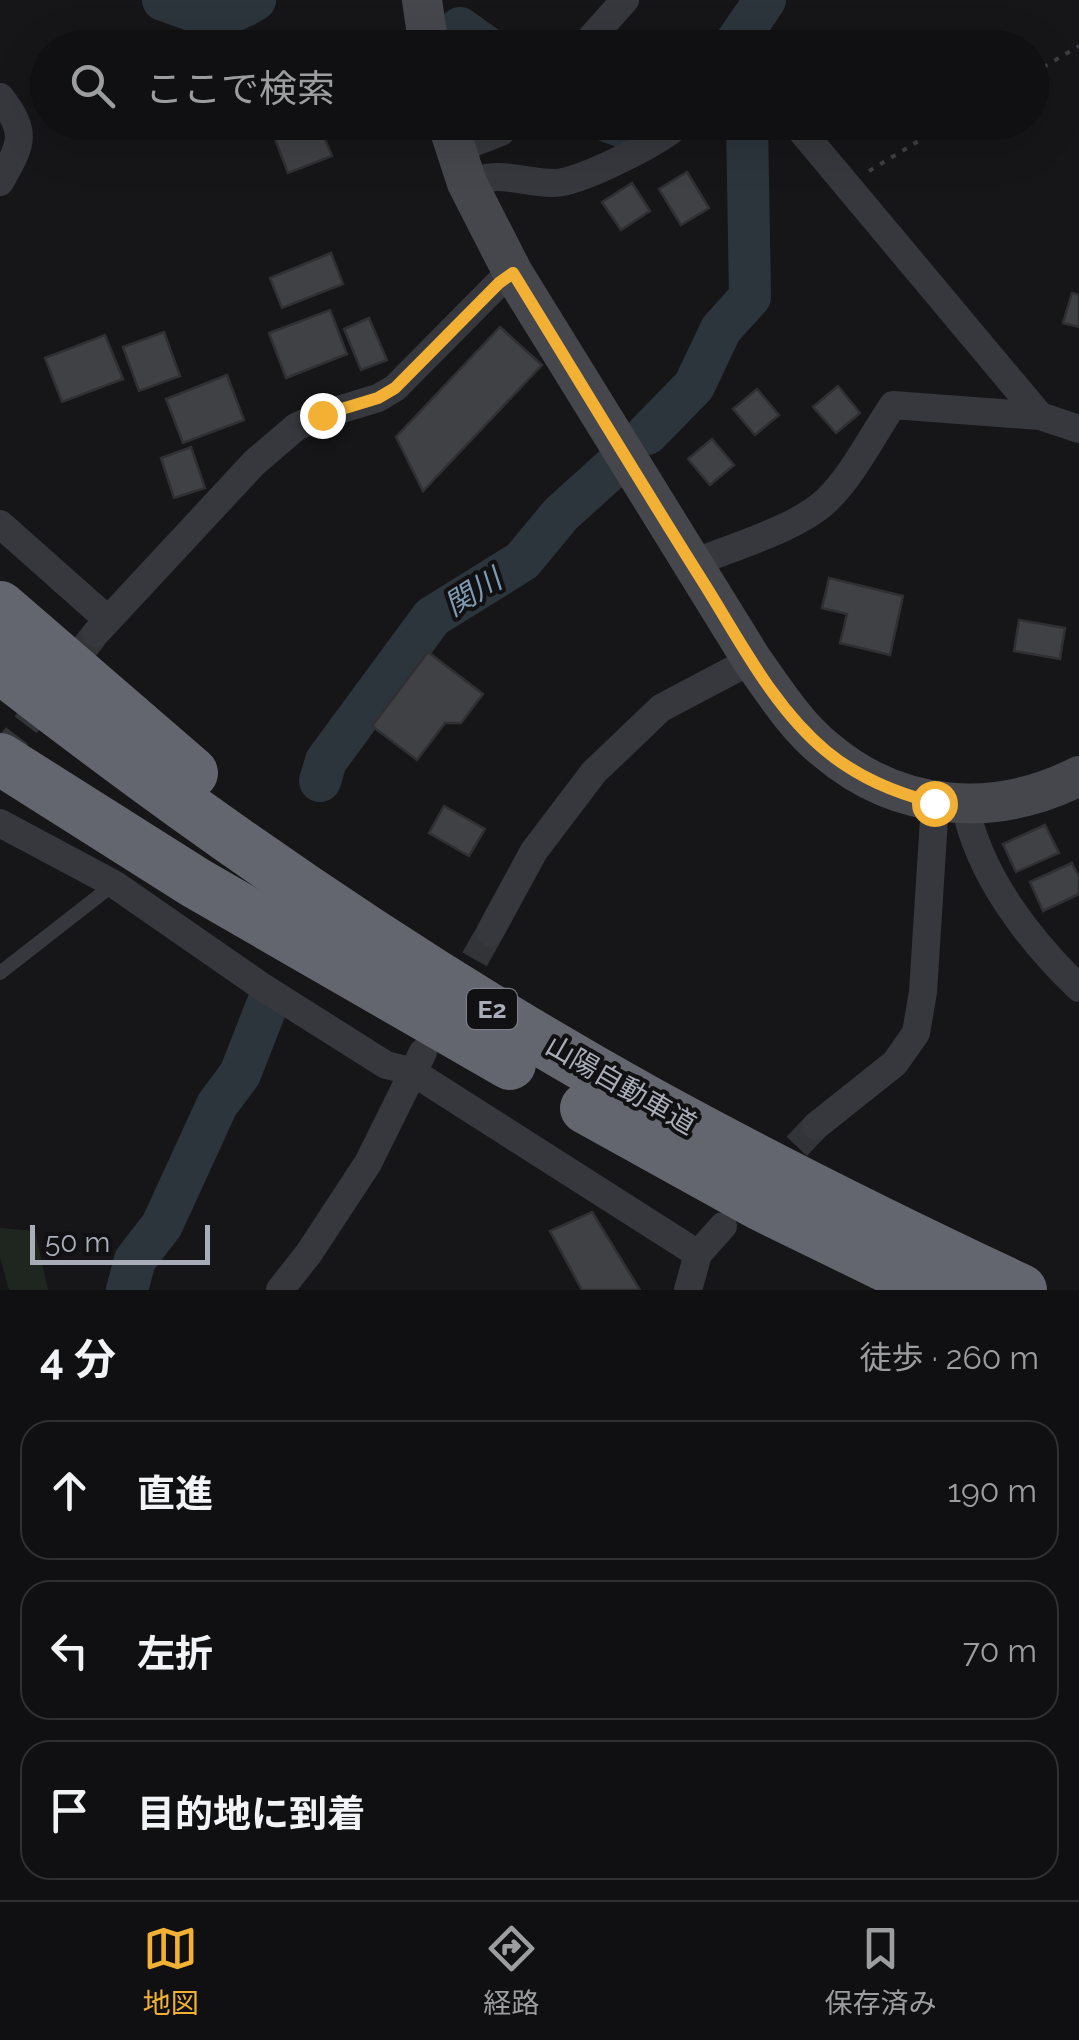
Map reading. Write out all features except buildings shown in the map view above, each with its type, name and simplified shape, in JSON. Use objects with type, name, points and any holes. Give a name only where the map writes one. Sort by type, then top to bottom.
[{"type":"highway","points":[[0,608],[415,962]]},
{"type":"highway","name":"山陽自動車道","points":[[0,667],[152,783],[415,962],[664,1110],[799,1182],[1021,1290]]},
{"type":"highway","name":"山陽自動車道","points":[[0,712],[263,904],[510,1064],[760,1205],[935,1290]]},
{"type":"highway","points":[[0,759],[196,883],[510,1064]]},
{"type":"street","points":[[422,0],[426,30]]},
{"type":"street","points":[[598,30],[625,0]]},
{"type":"street","points":[[0,97],[16,118],[19,135],[18,150],[0,182]]},
{"type":"street","points":[[456,152],[483,140]]},
{"type":"street","points":[[456,152],[490,175],[556,184],[578,180],[649,140]]},
{"type":"street","points":[[809,140],[1040,416]]},
{"type":"street","points":[[456,152],[513,273],[692,564],[789,712],[824,749],[861,776],[900,794],[950,804],[1032,796],[1079,776]]},
{"type":"street","points":[[0,524],[101,626],[254,463],[296,428],[395,388],[513,273]]},
{"type":"street","points":[[692,564],[790,524],[824,503],[846,477],[892,405],[1040,416],[1079,428]]},
{"type":"street","points":[[490,932],[534,851],[594,772],[661,708],[752,660]]},
{"type":"street","points":[[950,804],[1026,932],[1079,988]]},
{"type":"street","points":[[816,1126],[895,1063],[916,1033],[950,804]]},
{"type":"street","points":[[0,823],[114,884],[261,986],[386,1065],[417,1062],[698,1254]]},
{"type":"street","points":[[280,1290],[368,1163],[417,1062]]},
{"type":"street","points":[[688,1290],[698,1254],[723,1226]]},
{"type":"lane","points":[[0,972],[114,884]]},
{"type":"path","points":[[1049,64],[1079,46]]},
{"type":"path","points":[[846,185],[920,140]]},
{"type":"shaded area","points":[[0,1228],[35,1231],[48,1290],[9,1290],[0,1257]]},
{"type":"waterway","points":[[163,0],[210,14],[231,12],[255,0]]},
{"type":"waterway","name":"関川","points":[[744,30],[765,0]]},
{"type":"waterway","name":"関川","points":[[647,434],[694,386],[721,329],[750,297],[747,140]]},
{"type":"waterway","name":"関川","points":[[320,781],[326,761],[432,617],[522,561],[561,514],[612,468]]},
{"type":"waterway","name":"関川","points":[[127,1290],[135,1260],[162,1225],[217,1105],[240,1074],[267,1005]]},
{"type":"tunnel","points":[[0,758],[96,633]]},
{"type":"tunnel","points":[[454,996],[490,932]]},
{"type":"tunnel","points":[[768,1177],[816,1126]]},
{"type":"route","points":[[322,415],[378,398],[395,388],[513,273],[752,660],[789,712],[824,749],[861,776],[900,794],[934,803]]}]
